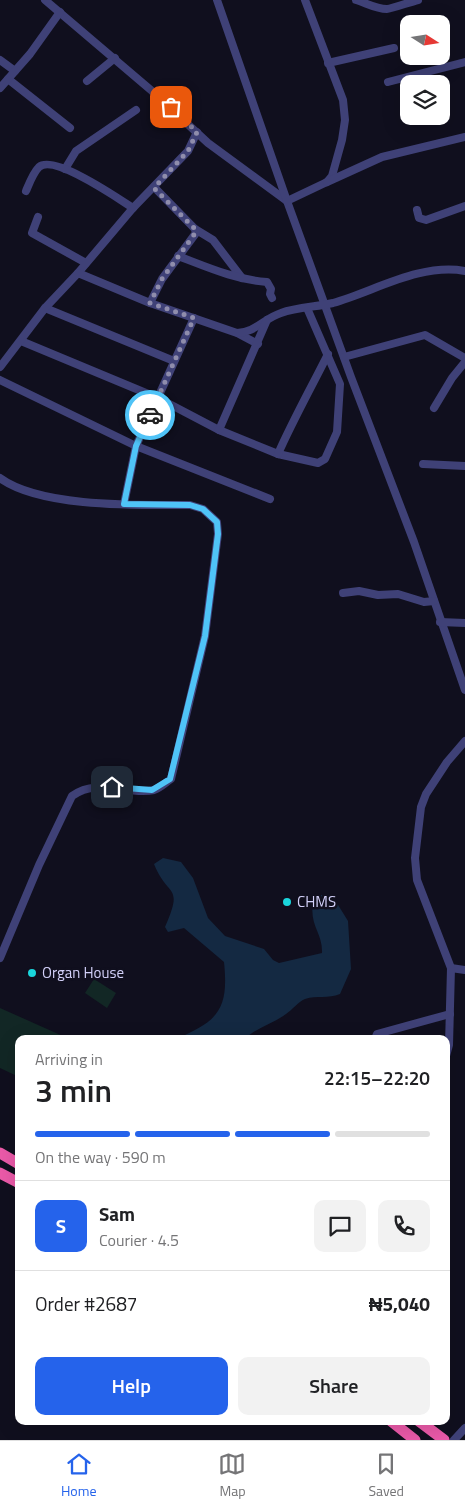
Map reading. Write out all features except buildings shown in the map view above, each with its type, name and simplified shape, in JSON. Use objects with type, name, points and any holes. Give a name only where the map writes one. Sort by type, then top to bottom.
[{"type":"highway","points":[[0,1153],[15,1162]]},
{"type":"highway","points":[[0,1173],[15,1181]]},
{"type":"highway","points":[[396,1425],[415,1440]]},
{"type":"highway","points":[[424,1425],[444,1440]]},
{"type":"street","points":[[45,0],[115,58],[197,132],[250,176],[287,201]]},
{"type":"street","points":[[217,0],[287,201],[410,533],[465,690]]},
{"type":"street","points":[[304,0],[346,112],[342,140],[332,176],[327,182]]},
{"type":"street","points":[[356,0],[384,9],[396,3],[418,0]]},
{"type":"street","points":[[0,88],[60,12]]},
{"type":"street","points":[[328,63],[394,48]]},
{"type":"street","points":[[87,81],[115,58]]},
{"type":"street","points":[[0,60],[15,71]]},
{"type":"street","points":[[388,82],[465,62]]},
{"type":"street","points":[[8,79],[70,128]]},
{"type":"street","points":[[64,169],[76,151],[136,110]]},
{"type":"street","points":[[0,367],[45,308],[78,273],[133,208],[188,151],[197,132]]},
{"type":"street","points":[[287,201],[382,157],[465,136]]},
{"type":"street","points":[[26,191],[41,165],[74,172],[133,208]]},
{"type":"street","points":[[154,188],[195,229],[213,240],[242,278]]},
{"type":"street","points":[[417,210],[419,218],[426,220],[465,206]]},
{"type":"street","points":[[38,217],[32,233],[86,263]]},
{"type":"street","points":[[150,303],[162,279],[194,236],[195,229]]},
{"type":"street","points":[[178,256],[211,269],[242,278],[267,282],[271,289],[270,294],[272,298]]},
{"type":"street","points":[[237,333],[250,332],[281,313],[325,304],[412,276],[437,270],[465,271]]},
{"type":"street","points":[[78,273],[150,303],[237,333],[258,344]]},
{"type":"street","points":[[45,308],[174,361]]},
{"type":"street","points":[[21,341],[158,398],[220,430],[278,454],[318,463],[324,459],[331,447],[336,432],[340,384],[307,308]]},
{"type":"street","points":[[124,504],[136,446],[194,318]]},
{"type":"street","points":[[220,430],[267,320]]},
{"type":"street","points":[[344,357],[425,335],[465,358]]},
{"type":"street","points":[[278,454],[298,410],[328,354]]},
{"type":"street","points":[[434,408],[452,378],[465,362]]},
{"type":"street","points":[[0,380],[136,446],[270,499]]},
{"type":"street","points":[[423,464],[465,466]]},
{"type":"street","points":[[0,478],[32,493],[93,503],[190,505],[203,509],[217,522],[218,534],[205,636],[176,762],[170,779],[152,790],[106,787],[78,791],[72,796],[39,865],[0,958]]},
{"type":"street","points":[[343,593],[359,591],[378,595],[398,594],[424,602],[434,601]]},
{"type":"street","points":[[440,622],[465,624]]},
{"type":"street","points":[[449,1035],[451,968],[417,880],[416,858],[421,807],[426,794],[447,762],[465,741]]},
{"type":"street","points":[[451,968],[465,970]]},
{"type":"street","points":[[377,1035],[450,1014]]},
{"type":"street","points":[[454,1440],[465,1428]]},
{"type":"green space","points":[[94,979],[116,993],[107,1008],[85,993]]},
{"type":"green space","points":[[0,1008],[61,1035],[15,1035],[15,1075],[0,1068]]},
{"type":"water","points":[[163,858],[181,862],[193,878],[208,918],[225,936],[264,949],[273,960],[279,963],[322,953],[322,945],[312,913],[315,895],[324,895],[335,900],[348,921],[351,969],[340,994],[305,999],[281,1017],[250,1035],[184,1035],[202,1026],[218,1012],[225,992],[224,962],[184,928],[168,932],[165,927],[171,913],[174,897],[154,864]]},
{"type":"way so far","points":[[150,415],[194,318],[150,303],[162,279],[196,232],[154,188],[188,151],[197,132],[171,107]]},
{"type":"place","name":"CHMS","points":[[287,902]]},
{"type":"place","name":"Organ House","points":[[32,973]]},
{"type":"route","points":[[112,787],[152,790],[160,787],[170,779],[176,762],[205,636],[218,534],[217,522],[203,509],[190,505],[124,504],[136,446],[150,415]]}]
